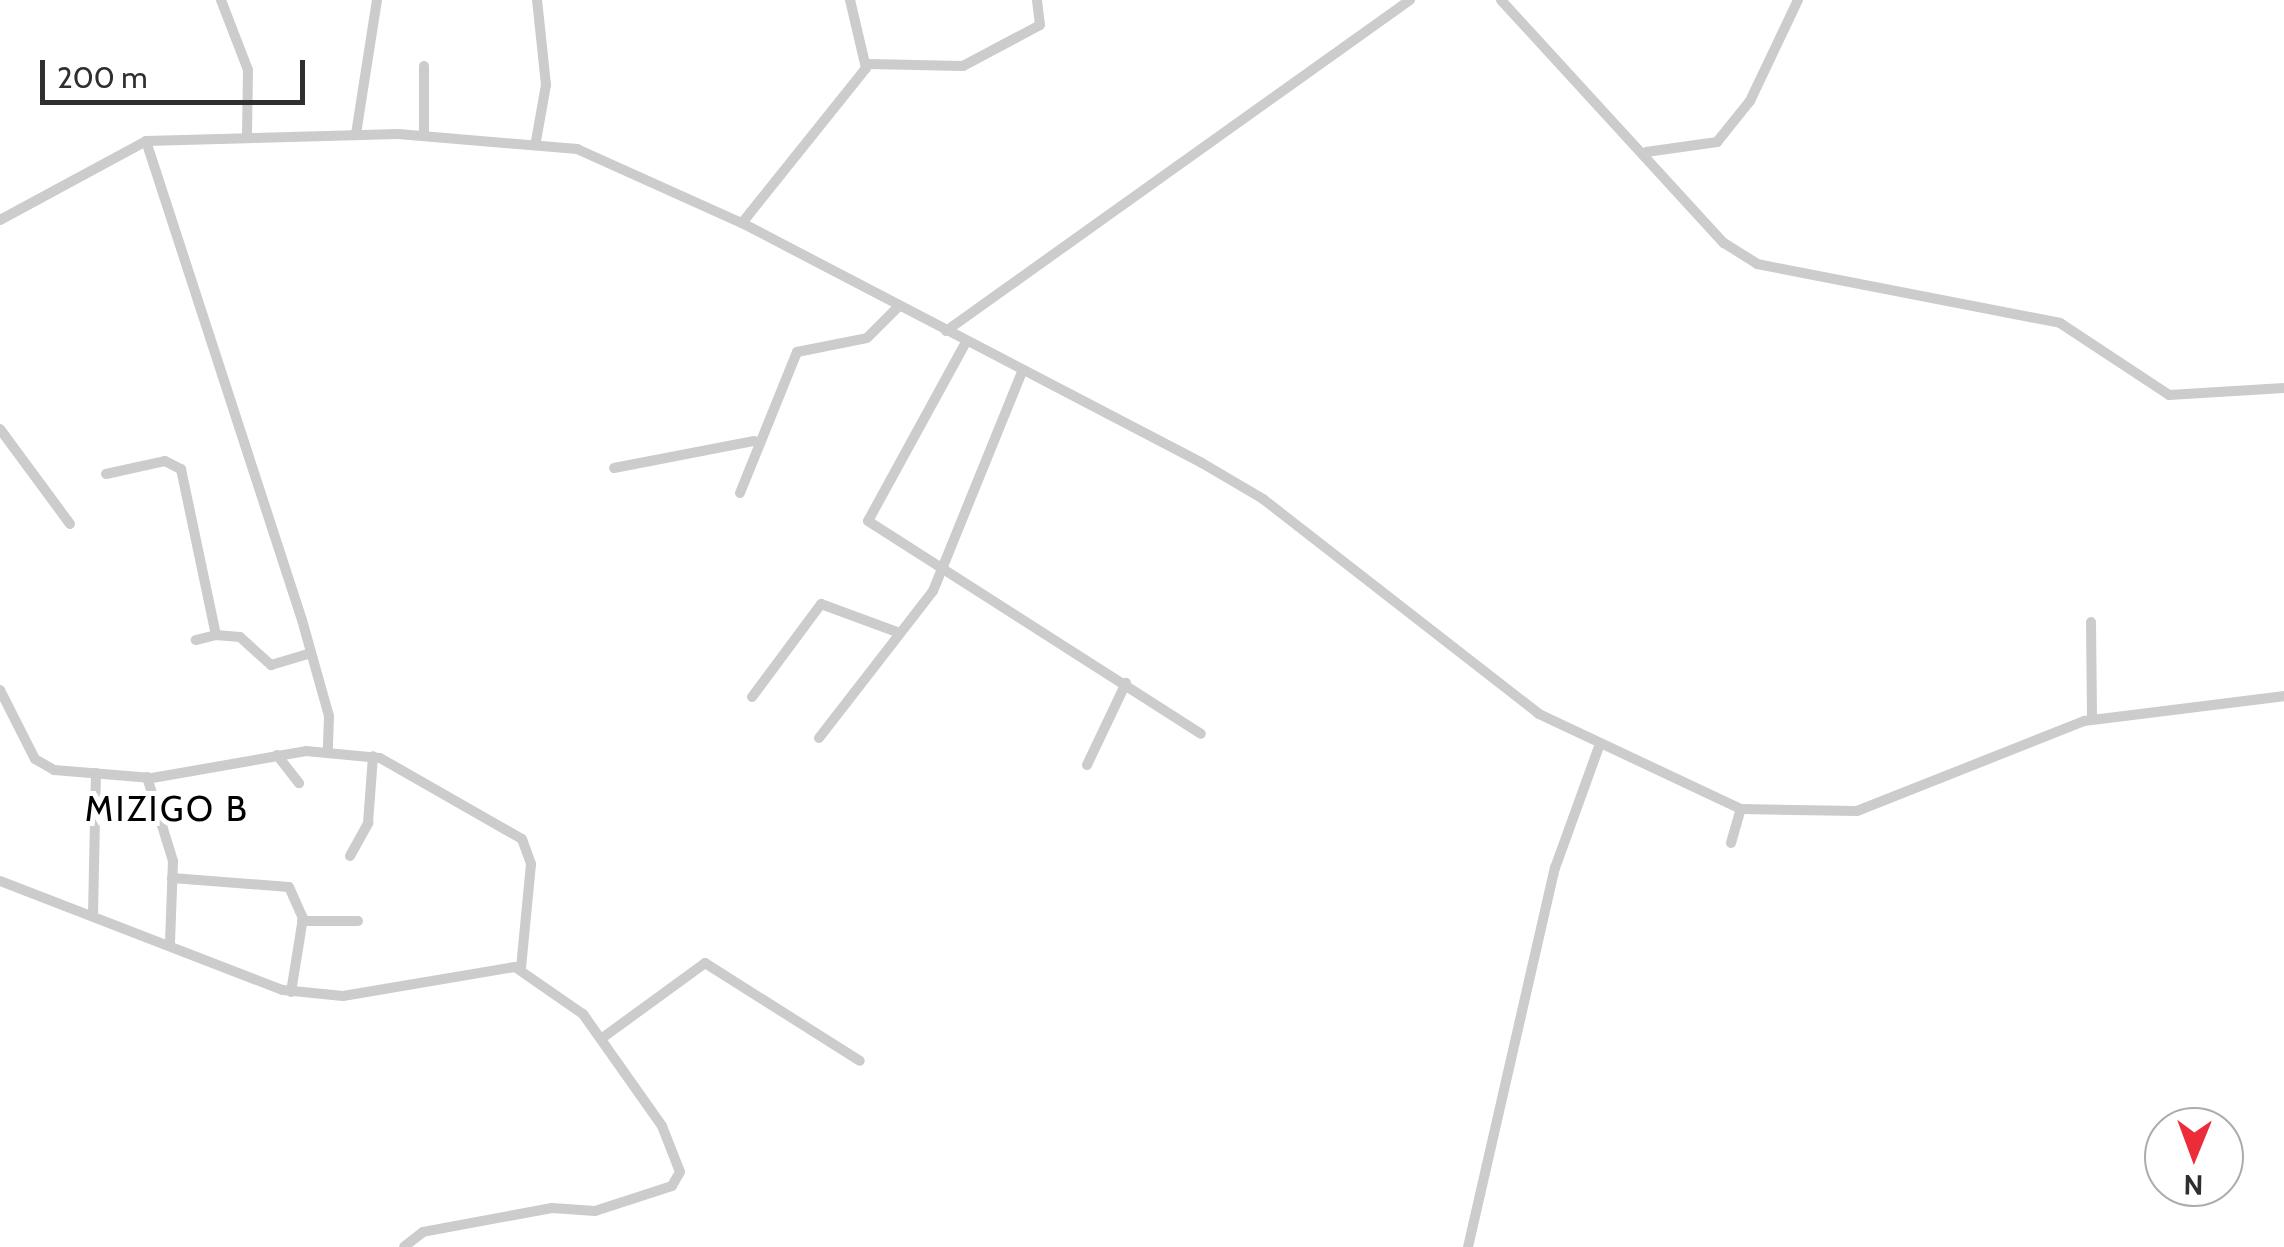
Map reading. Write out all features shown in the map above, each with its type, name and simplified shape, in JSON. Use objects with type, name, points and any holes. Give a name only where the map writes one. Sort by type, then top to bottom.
[{"type":"street","points":[[221,0],[248,70],[247,136]]},
{"type":"street","points":[[356,134],[377,0]]},
{"type":"street","points":[[536,140],[546,85],[538,0]]},
{"type":"street","points":[[850,0],[868,64]]},
{"type":"street","points":[[868,64],[963,66],[1040,25],[1037,0]]},
{"type":"street","points":[[946,331],[1410,0]]},
{"type":"street","points":[[1501,0],[1646,152],[1724,243],[1774,272],[2060,323],[2169,394],[2284,388]]},
{"type":"street","points":[[1646,152],[1717,142],[1750,100],[1798,0]]},
{"type":"street","points":[[742,223],[868,64]]},
{"type":"street","points":[[424,66],[424,136]]},
{"type":"street","points":[[0,220],[146,140],[356,134],[536,140],[607,159],[742,223],[1263,499],[1539,714],[1598,749],[1741,809],[1857,811],[2092,719],[2284,696]]},
{"type":"street","points":[[146,140],[311,653],[332,729],[328,750]]},
{"type":"street","points":[[740,494],[754,441],[797,352],[868,338],[898,307]]},
{"type":"street","points":[[966,342],[867,518],[1200,734]]},
{"type":"street","points":[[819,738],[945,570],[1022,372]]},
{"type":"street","points":[[0,429],[70,524]]},
{"type":"street","points":[[614,468],[754,441]]},
{"type":"street","points":[[106,474],[166,461],[181,469],[216,635]]},
{"type":"street","points":[[752,697],[820,604],[897,632]]},
{"type":"street","points":[[2091,622],[2092,719]]},
{"type":"street","points":[[196,640],[216,635],[240,636],[271,664],[311,653]]},
{"type":"street","points":[[1088,765],[1126,683]]},
{"type":"street","points":[[0,690],[41,766],[147,777],[328,750],[373,756],[522,839],[531,864],[521,968]]},
{"type":"street","points":[[1468,1247],[1555,868],[1598,749]]},
{"type":"street","points":[[277,755],[299,783]]},
{"type":"street","points":[[350,856],[368,823],[373,756]]},
{"type":"street","points":[[93,915],[96,773]]},
{"type":"street","points":[[147,777],[172,878],[170,943]]},
{"type":"street","points":[[1732,843],[1741,809]]},
{"type":"street","points":[[172,878],[289,888],[302,922],[290,992]]},
{"type":"street","points":[[0,881],[290,992],[343,996],[521,968],[606,1036],[662,1126],[680,1172],[672,1186],[595,1211],[552,1208],[423,1232],[404,1247]]},
{"type":"street","points":[[302,922],[358,922]]},
{"type":"street","points":[[606,1036],[705,963],[860,1061]]},
{"type":"district","name":"MIZIGO B","points":[[167,809]]}]
